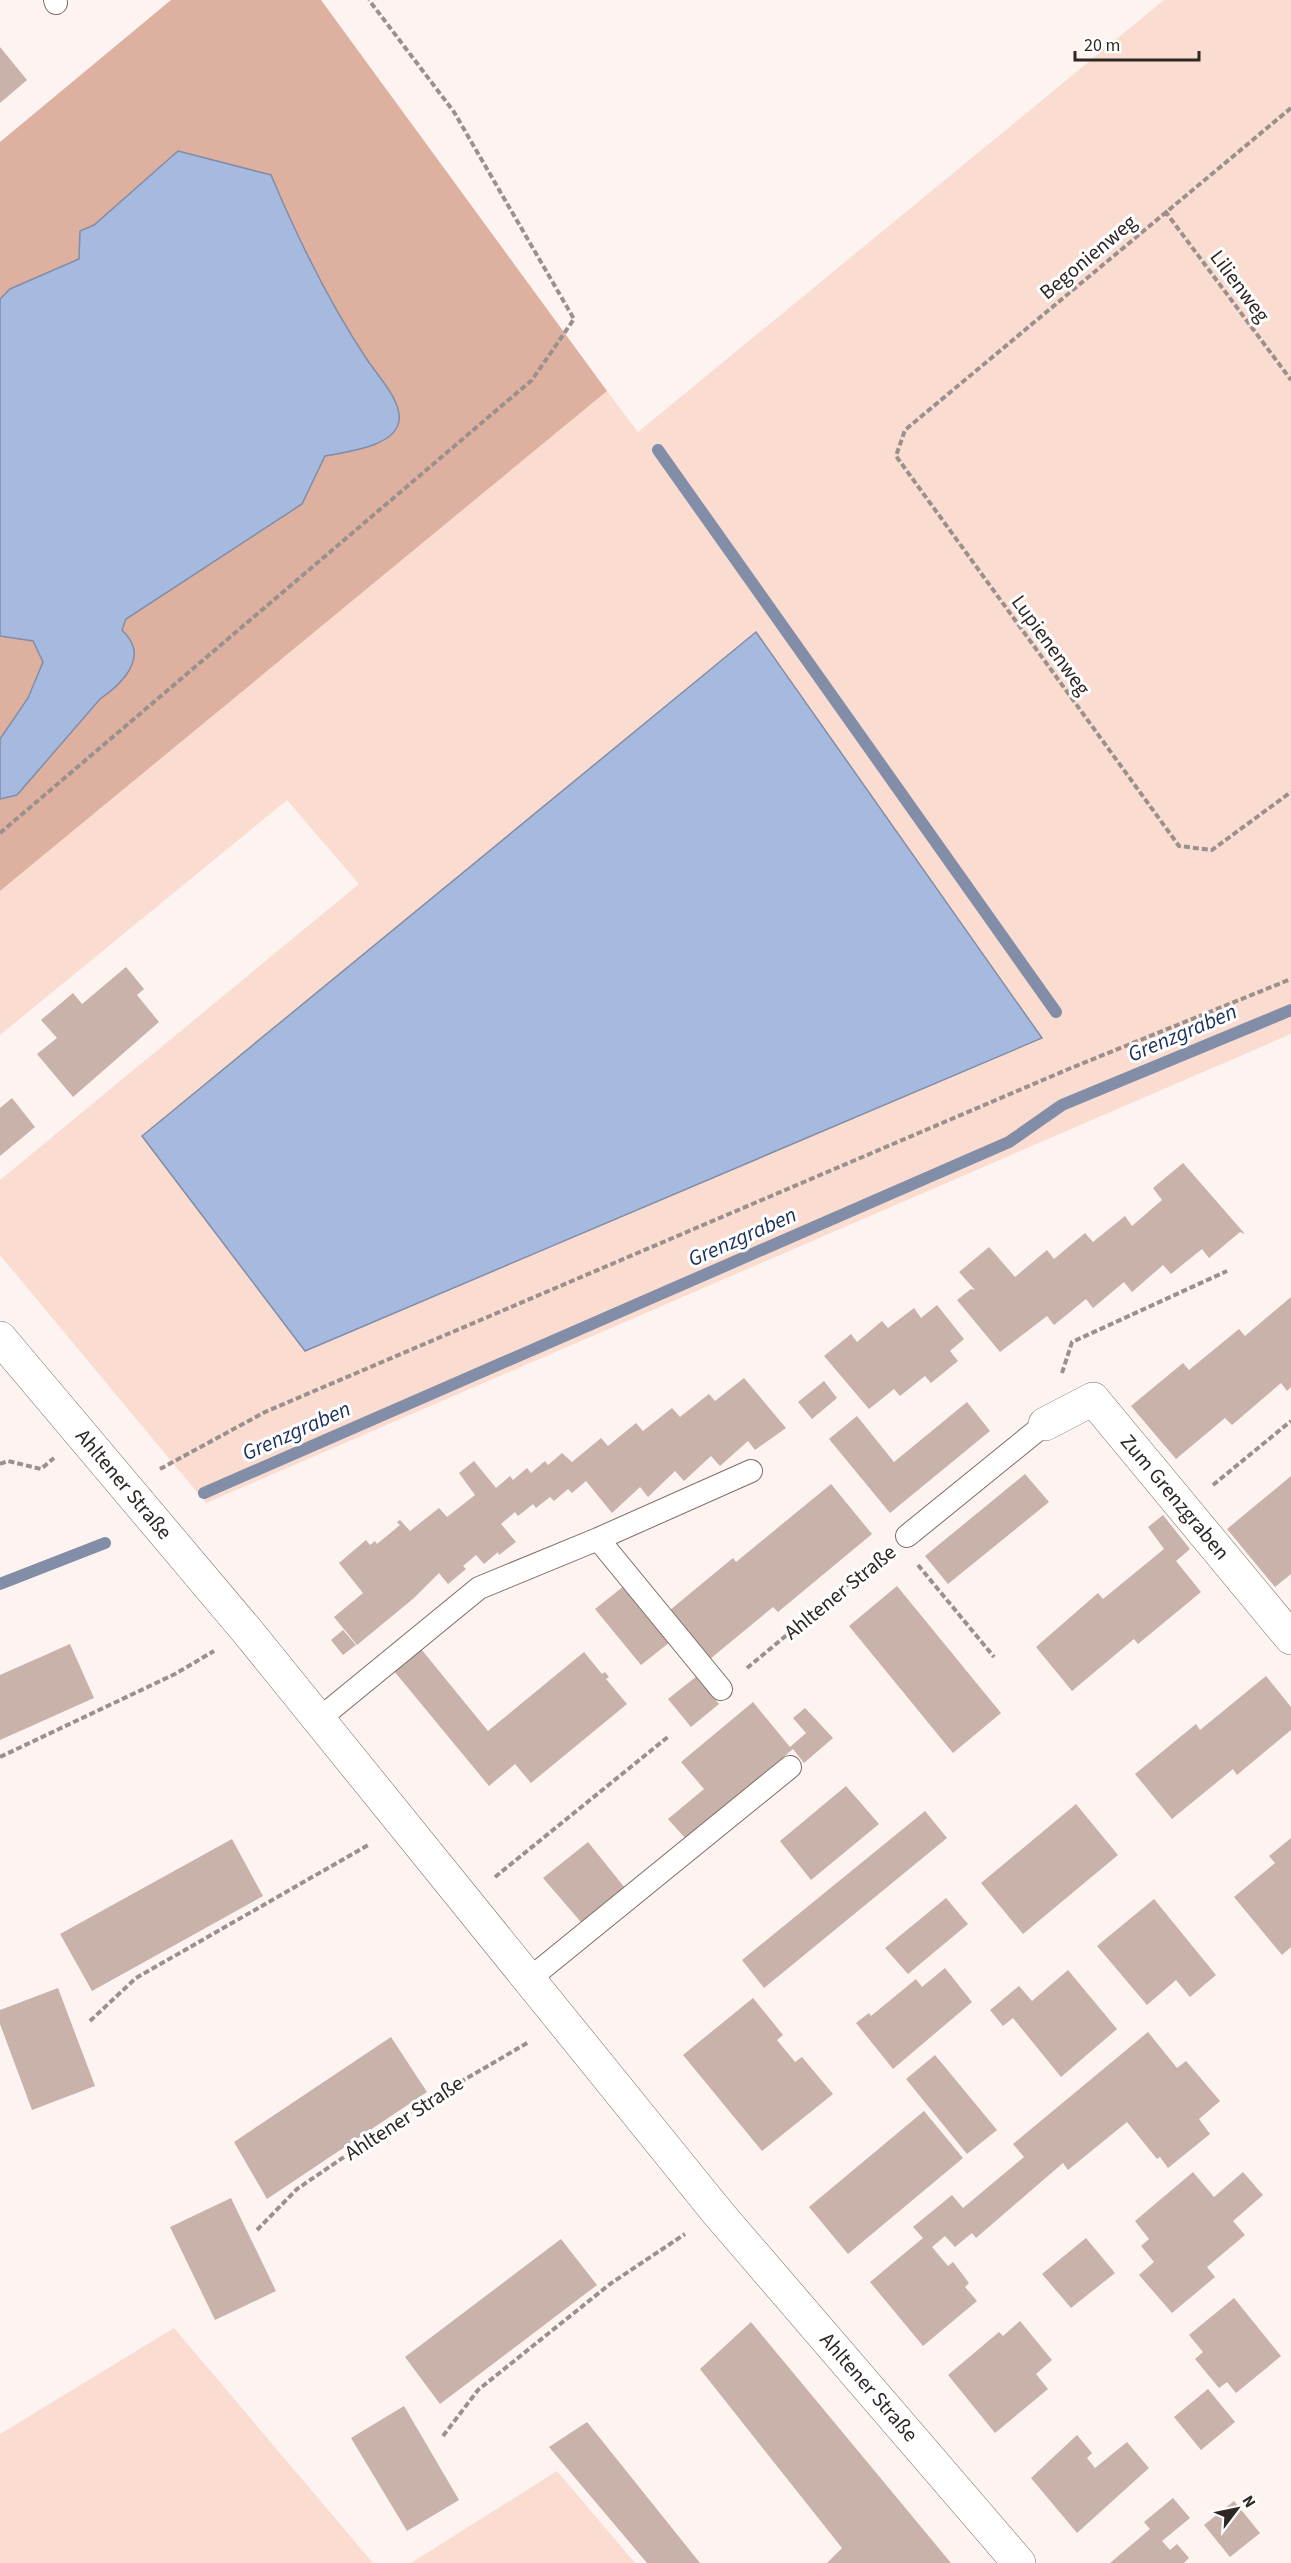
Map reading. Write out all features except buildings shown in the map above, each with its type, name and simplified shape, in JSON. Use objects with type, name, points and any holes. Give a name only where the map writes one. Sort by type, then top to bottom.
[{"type":"main road","name":"Ahltener Straße","points":[[0,1338],[248,1632],[718,2213],[1019,2563]]},
{"type":"main road","name":"Zum Grenzgraben","points":[[1045,1424],[1093,1399],[1291,1638]]},
{"type":"lane","points":[[899,1543],[1045,1424]]},
{"type":"lane","points":[[319,1719],[479,1588],[598,1539],[751,1471]]},
{"type":"lane","points":[[598,1539],[721,1689]]},
{"type":"lane","points":[[528,1980],[790,1767]]},
{"type":"path","points":[[0,833],[532,380],[574,319],[453,112],[369,0]]},
{"type":"path","name":"Begonienweg","points":[[905,430],[1291,108]]},
{"type":"path","name":"Lilienweg","points":[[1165,211],[1291,380]]},
{"type":"path","name":"Lupienenweg","points":[[905,430],[896,456],[1179,846],[1212,850],[1291,792]]},
{"type":"path","points":[[128,1487],[265,1412],[1071,1068],[1291,979]]},
{"type":"path","points":[[1045,1424],[1072,1342],[1227,1271]]},
{"type":"path","points":[[1184,1509],[1291,1421]]},
{"type":"path","points":[[0,1464],[9,1461],[40,1469],[83,1434]]},
{"type":"path","name":"Ahltener Straße","points":[[721,1689],[899,1543]]},
{"type":"path","name":"Ahltener Straße","points":[[914,1560],[994,1657]]},
{"type":"path","points":[[0,1757],[175,1674],[248,1632]]},
{"type":"path","points":[[465,1901],[669,1736]]},
{"type":"path","points":[[90,2021],[136,1978],[275,1900],[403,1824]]},
{"type":"path","name":"Ahltener Straße","points":[[257,2230],[297,2189],[419,2106],[563,2022]]},
{"type":"path","points":[[443,2436],[478,2390],[610,2284],[718,2213]]},
{"type":"shaded area","points":[[171,0],[321,0],[607,391],[0,891],[0,142]]},
{"type":"shaded area","points":[[1164,0],[1291,0],[1291,1034],[206,1503],[0,1255],[0,1180],[359,884],[287,800],[0,1035],[0,891],[607,391],[638,432]]},
{"type":"shaded area","points":[[174,2328],[373,2563],[0,2563],[0,2434]]},
{"type":"shaded area","points":[[557,2471],[635,2563],[411,2563]]},
{"type":"water","points":[[178,151],[271,175],[327,294],[393,397],[399,413],[399,421],[389,437],[379,442],[368,447],[325,456],[302,504],[126,619],[122,630],[133,646],[134,654],[130,669],[113,689],[100,699],[17,795],[0,799],[0,739],[28,698],[43,662],[33,641],[0,636],[0,299],[10,289],[79,259],[80,231],[94,225]]},
{"type":"water","points":[[756,632],[1042,1038],[305,1351],[142,1136]]},
{"type":"waterway","points":[[658,450],[1056,1012]]},
{"type":"waterway","name":"Grenzgraben","points":[[204,1493],[1009,1142],[1062,1105],[1291,1010]]},
{"type":"waterway","name":"Grenzgraben","points":[[0,1584],[105,1543]]}]
